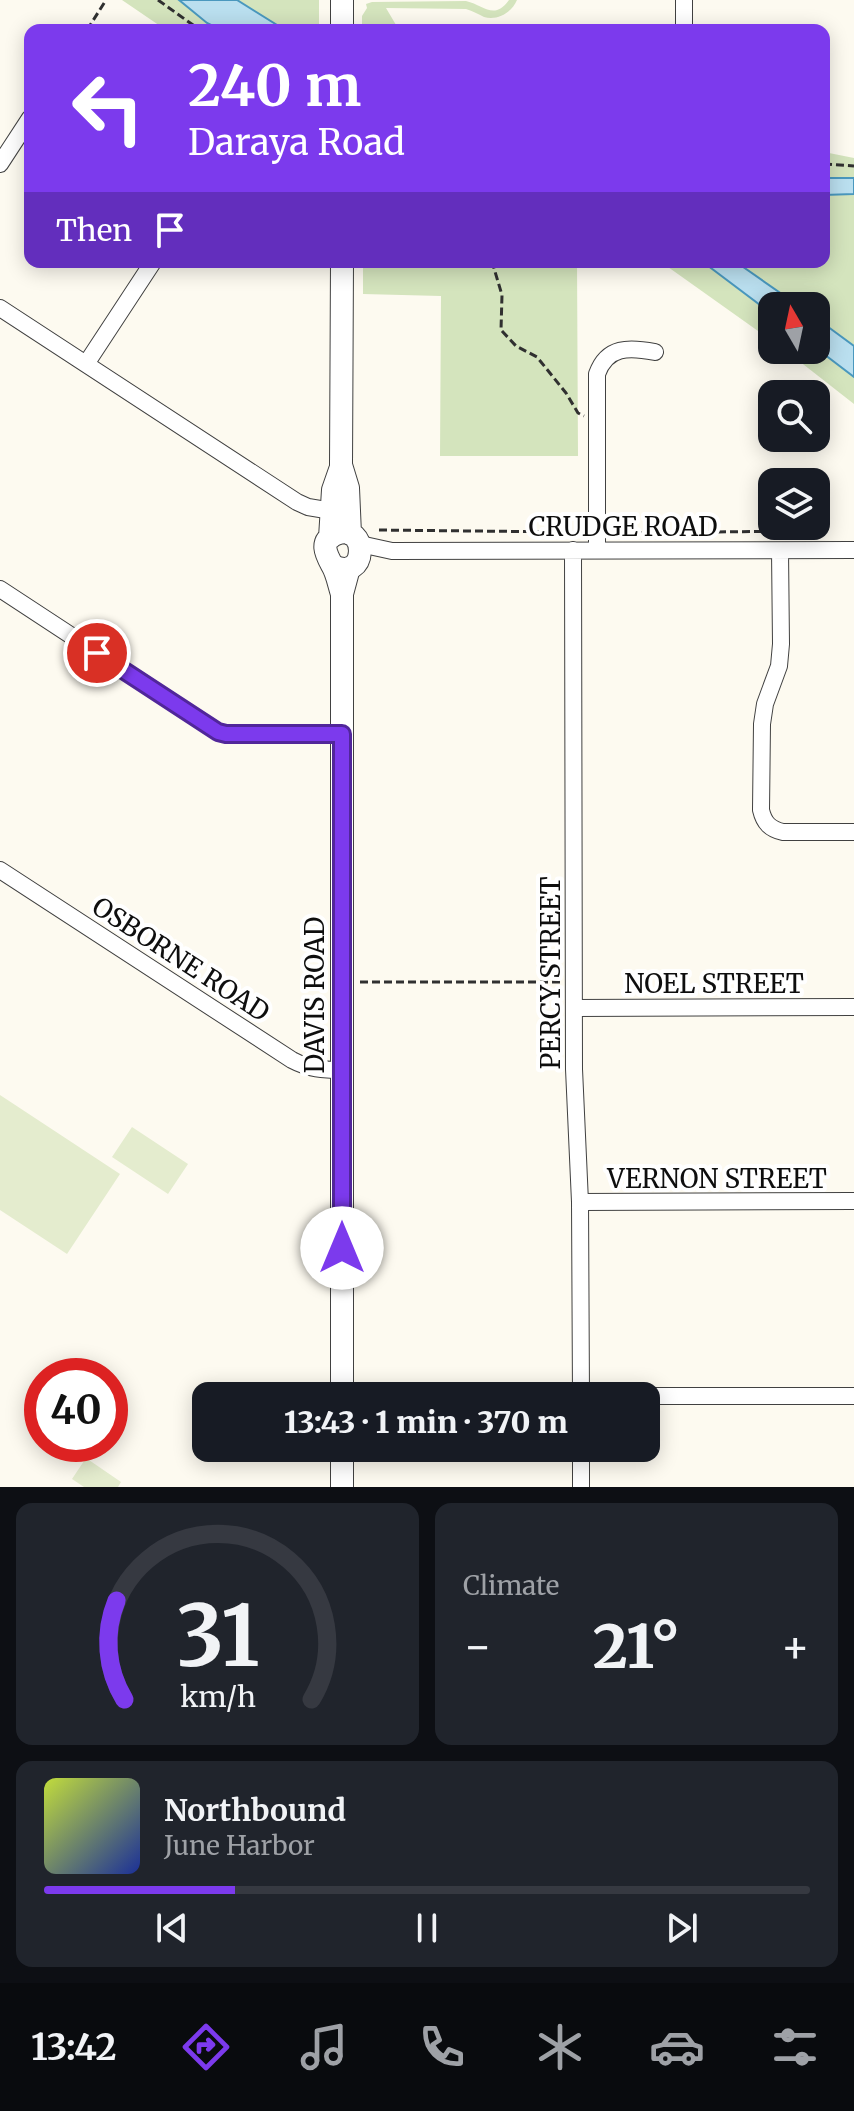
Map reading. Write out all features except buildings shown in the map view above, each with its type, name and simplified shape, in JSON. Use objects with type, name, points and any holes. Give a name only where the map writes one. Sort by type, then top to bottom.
[{"type":"street","points":[[342,0],[342,24]]},
{"type":"street","points":[[684,0],[684,24]]},
{"type":"street","points":[[0,164],[24,127]]},
{"type":"street","points":[[86,364],[149,268]]},
{"type":"street","name":"DAVIS ROAD","points":[[342,268],[341,465],[348,488],[342,594],[342,1382]]},
{"type":"street","points":[[0,308],[297,502],[332,511]]},
{"type":"street","points":[[597,550],[597,374],[601,363],[616,351],[655,352]]},
{"type":"street","name":"DAVIS ROAD","points":[[341,465],[333,490],[332,511],[346,551]]},
{"type":"street","name":"PERCY STREET","points":[[573,550],[575,1123],[580,1202],[581,1382]]},
{"type":"street","name":"CRUDGE ROAD","points":[[346,551],[854,550]]},
{"type":"street","points":[[780,551],[781,644],[779,666],[765,704],[762,724],[761,810],[758,823],[783,832],[854,832]]},
{"type":"street","points":[[0,589],[218,732],[342,734]]},
{"type":"street","name":"OSBORNE ROAD","points":[[0,870],[292,1060],[319,1070],[342,1070]]},
{"type":"street","name":"NOEL STREET","points":[[574,1008],[854,1007]]},
{"type":"street","name":"VERNON STREET","points":[[580,1202],[854,1201]]},
{"type":"street","points":[[660,1396],[854,1396]]},
{"type":"street","points":[[342,1462],[342,1487]]},
{"type":"street","points":[[581,1462],[581,1487]]},
{"type":"path","points":[[91,24],[106,0]]},
{"type":"path","points":[[158,0],[192,24]]},
{"type":"path","points":[[830,164],[854,166]]},
{"type":"path","points":[[494,268],[502,295],[501,330],[516,346],[537,357],[581,416],[597,416]]},
{"type":"path","points":[[379,530],[582,534]]},
{"type":"path","points":[[610,533],[758,532]]},
{"type":"path","points":[[360,982],[560,982]]},
{"type":"green space","points":[[122,0],[319,0],[319,24],[157,24]]},
{"type":"green space","points":[[509,0],[517,0],[508,12],[494,18],[466,9],[386,8],[395,24],[362,24],[366,4],[372,2],[466,1],[494,11]]},
{"type":"green space","points":[[830,153],[854,158],[854,404],[830,385],[830,380],[823,380],[803,364],[830,364],[830,292],[758,292],[758,331],[669,268],[830,268]]},
{"type":"green space","points":[[363,268],[577,268],[578,456],[440,456],[441,296],[363,294]]},
{"type":"green space","points":[[0,1095],[120,1174],[67,1254],[0,1210]]},
{"type":"green space","points":[[132,1127],[188,1164],[168,1194],[112,1157]]},
{"type":"green space","points":[[83,1462],[92,1462],[121,1482],[118,1487],[84,1487],[72,1479]]},
{"type":"water","points":[[179,0],[237,0],[275,24],[209,24]]},
{"type":"water","points":[[830,178],[854,178],[854,194],[830,195]]},
{"type":"water","points":[[711,268],[745,268],[779,292],[758,292],[758,303]]},
{"type":"water","points":[[830,328],[854,346],[854,377],[830,359]]},
{"type":"route","points":[[97,653],[218,732],[342,734],[342,1248]]}]
